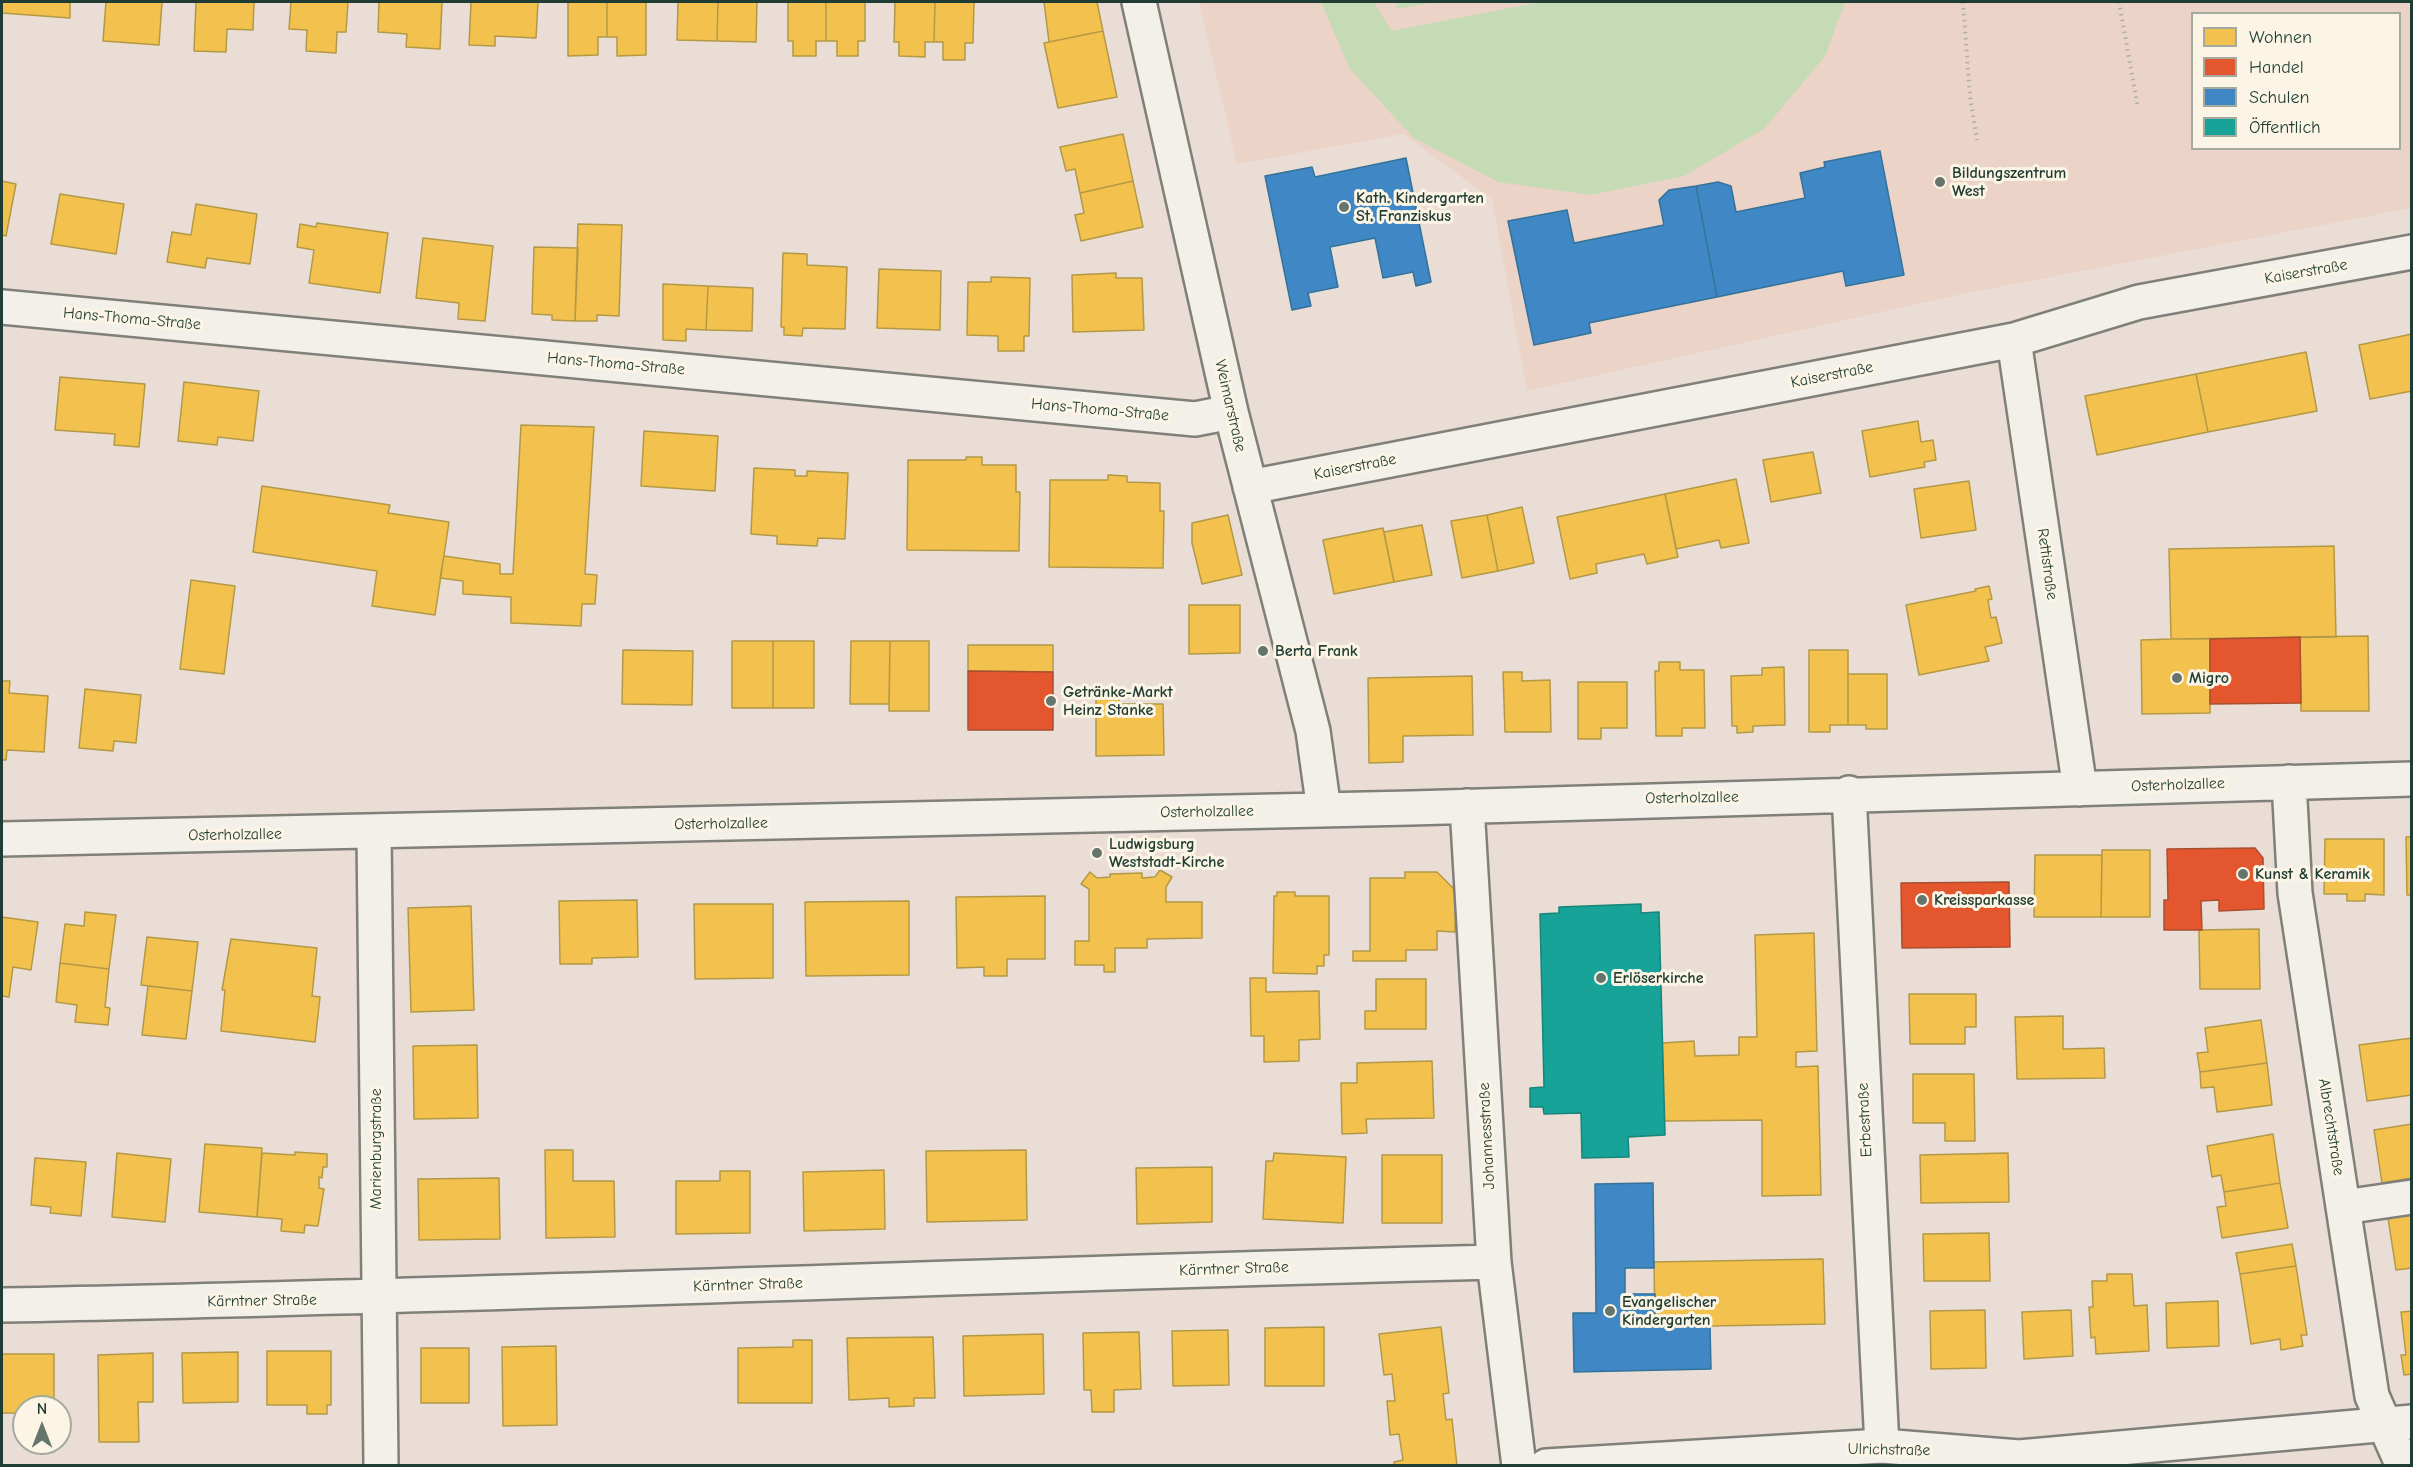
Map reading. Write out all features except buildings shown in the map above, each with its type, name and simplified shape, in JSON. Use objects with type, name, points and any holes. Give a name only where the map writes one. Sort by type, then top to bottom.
[{"type":"street","name":"Weimarstraße","points":[[1139,2],[1231,412],[1313,731],[1324,810]]},
{"type":"street","name":"Kaiserstraße","points":[[1250,487],[2014,340],[2139,302],[2412,252]]},
{"type":"street","name":"Hans-Thoma-Straße","points":[[2,306],[1195,419],[1231,412]]},
{"type":"street","name":"Rettistraße","points":[[2014,340],[2080,789]]},
{"type":"street","name":"Osterholzallee","points":[[2,839],[1324,810],[2412,779]]},
{"type":"street","name":"Albrechtstraße","points":[[2289,782],[2295,893],[2372,1396],[2399,1424],[2403,1466]]},
{"type":"street","name":"Erbestraße","points":[[1849,794],[1882,1446]]},
{"type":"street","name":"Johannesstraße","points":[[1467,806],[1494,1262],[1520,1466]]},
{"type":"street","name":"Marienburgstraße","points":[[374,832],[381,1466]]},
{"type":"street","points":[[2344,1207],[2412,1197]]},
{"type":"street","name":"Kärntner Straße","points":[[2,1305],[378,1298],[1494,1262]]},
{"type":"street","name":"Ulrichstraße","points":[[1546,1466],[1882,1446],[2020,1461],[2399,1424]]},
{"type":"path","points":[[1963,2],[1970,97],[1977,140]]},
{"type":"path","points":[[2119,2],[2138,108]]},
{"type":"shaded area","name":"Bildungszentrum West","points":[[1199,2],[2411,2],[2411,208],[1962,294],[1527,391],[1492,199],[1403,134],[1237,164]]},
{"type":"green space","points":[[1321,2],[1374,2],[1391,31],[1541,2],[1845,2],[1825,56],[1765,128],[1684,176],[1591,195],[1498,182],[1414,138],[1350,69]]},
{"type":"green space","points":[[1396,2],[1435,2],[1397,9]]},
{"type":"place","name":"Bildungszentrum West","points":[[1940,182]]},
{"type":"place","name":"Kath. Kindergarten St. Franziskus","points":[[1344,207]]},
{"type":"place","name":"Berta Frank","points":[[1263,651]]},
{"type":"place","name":"Migro","points":[[2177,678]]},
{"type":"place","name":"Getränke-Markt Heinz Stanke","points":[[1051,701]]},
{"type":"place","name":"Ludwigsburg Weststadt-Kirche","points":[[1097,853]]},
{"type":"place","name":"Kunst & Keramik","points":[[2243,874]]},
{"type":"place","name":"Kreissparkasse","points":[[1922,900]]},
{"type":"place","name":"Erlöserkirche","points":[[1601,978]]},
{"type":"place","name":"Evangelischer Kindergarten","points":[[1610,1311]]}]
